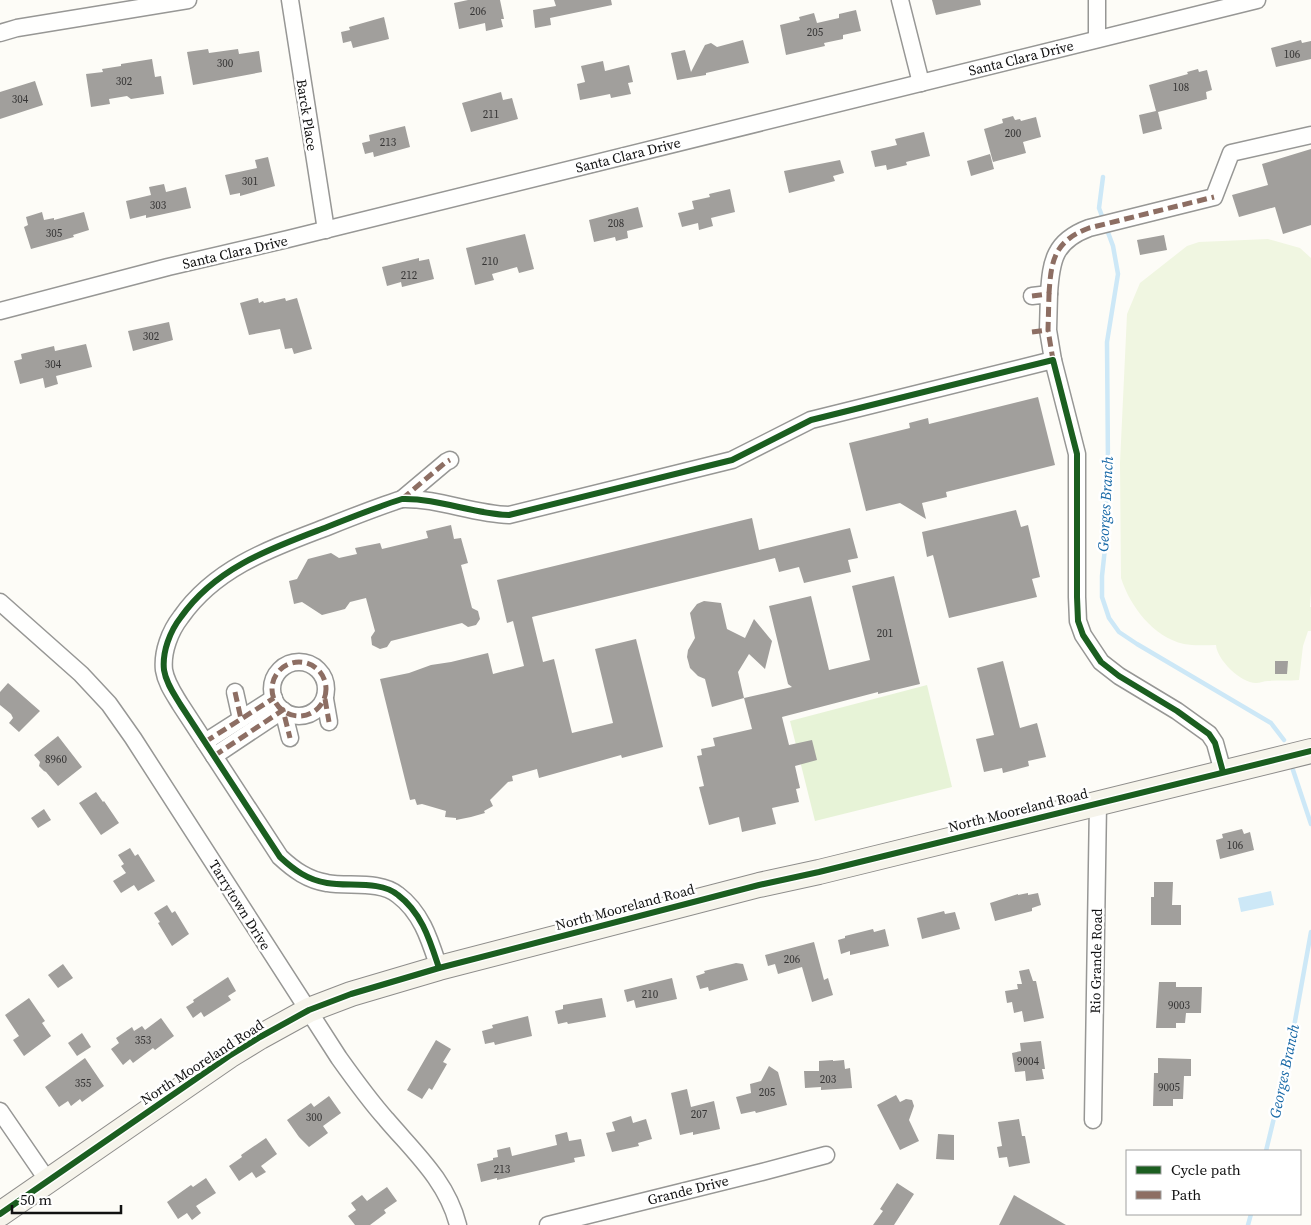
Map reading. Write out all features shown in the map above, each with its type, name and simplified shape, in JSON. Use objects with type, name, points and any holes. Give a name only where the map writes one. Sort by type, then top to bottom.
[{"type":"street","points":[[0,32],[188,0]]},
{"type":"street","name":"Barck Place","points":[[290,0],[326,230]]},
{"type":"street","points":[[900,0],[921,83]]},
{"type":"street","points":[[1097,0],[1097,39]]},
{"type":"street","name":"Santa Clara Drive","points":[[0,311],[159,270],[1257,0]]},
{"type":"street","points":[[1223,772],[1216,743],[1209,734],[1177,711],[1107,667],[1089,647],[1082,635],[1078,621],[1077,597],[1077,454],[1053,360],[1040,331],[1049,294],[1051,269],[1058,250],[1074,234],[1214,197],[1231,153],[1311,135]]},
{"type":"street","points":[[1032,296],[1049,294]]},
{"type":"street","points":[[402,499],[417,499],[490,514],[509,515],[732,460],[811,420],[1053,360]]},
{"type":"street","points":[[439,968],[428,935],[419,918],[397,893],[372,885],[328,884],[302,875],[280,857],[170,686],[164,670],[164,659],[172,630],[190,603],[218,578],[251,558],[282,544],[402,499],[450,460]]},
{"type":"street","name":"Tarrytown Drive","points":[[0,602],[81,674],[108,704],[138,745],[281,969],[365,1095],[418,1154],[436,1178],[450,1202],[458,1225]]},
{"type":"street","points":[[290,738],[278,704],[274,682],[277,675],[288,665],[304,663],[318,670],[326,683],[325,698],[329,722]]},
{"type":"street","points":[[235,692],[241,719]]},
{"type":"street","points":[[278,704],[290,714],[298,716],[307,715],[315,712],[325,698]]},
{"type":"street","points":[[210,749],[278,704]]},
{"type":"street","points":[[210,749],[241,719],[278,704]]},
{"type":"street","name":"North Mooreland Road","points":[[0,1214],[229,1056],[309,1010],[351,994],[439,968],[750,887],[1311,751]]},
{"type":"street","name":"Rio Grande Road","points":[[1093,1120],[1098,803]]},
{"type":"street","points":[[0,1111],[48,1181]]},
{"type":"street","name":"Grande Drive","points":[[548,1225],[826,1155]]},
{"type":"green space","points":[[1268,239],[1300,248],[1311,258],[1311,631],[1308,631],[1303,646],[1299,680],[1256,683],[1244,679],[1231,670],[1217,651],[1216,645],[1184,644],[1162,635],[1144,619],[1130,599],[1121,578],[1120,463],[1127,314],[1140,283],[1187,246],[1199,242]]},
{"type":"green space","points":[[927,685],[952,787],[815,821],[790,721]]},
{"type":"water","points":[[1271,891],[1274,905],[1241,912],[1238,898]]},
{"type":"building","points":[[468,0],[500,0],[504,19],[501,19],[503,27],[486,31],[485,23],[459,29],[454,3]]},
{"type":"building","points":[[554,0],[611,0],[612,5],[550,18],[551,25],[535,28],[533,10],[556,6]]},
{"type":"building","points":[[932,0],[980,0],[981,5],[936,15]]},
{"type":"building","points":[[856,10],[861,31],[843,35],[843,39],[824,43],[825,46],[786,55],[780,25],[800,20],[799,17],[814,13],[817,23],[839,18],[839,14]]},
{"type":"building","points":[[384,17],[389,39],[353,48],[351,41],[343,43],[341,32],[350,30],[349,27]]},
{"type":"building","points":[[743,40],[749,63],[706,73],[706,75],[677,80],[671,53],[685,50],[691,72],[705,45],[711,43],[717,47]]},
{"type":"building","points":[[1301,40],[1302,43],[1311,41],[1311,59],[1276,67],[1271,48]]},
{"type":"building","points":[[208,49],[209,53],[238,49],[239,54],[259,51],[262,72],[193,85],[187,52]]},
{"type":"building","points":[[152,59],[155,77],[161,76],[164,94],[131,99],[127,96],[109,99],[110,104],[91,107],[86,74],[103,72],[102,69],[121,66],[121,64]]},
{"type":"building","points":[[603,61],[605,71],[629,65],[633,82],[628,83],[631,94],[611,98],[610,94],[580,100],[577,84],[585,82],[581,66]]},
{"type":"building","points":[[1198,69],[1199,72],[1207,70],[1212,90],[1206,92],[1207,99],[1158,112],[1162,129],[1143,134],[1139,115],[1156,111],[1149,85],[1188,74],[1187,72]]},
{"type":"building","points":[[35,81],[43,105],[0,119],[0,92]]},
{"type":"building","points":[[501,92],[503,100],[512,98],[518,119],[471,132],[462,103]]},
{"type":"building","points":[[1013,116],[1015,120],[1020,119],[1021,121],[1036,117],[1041,137],[1023,142],[1026,153],[993,162],[984,129],[1003,123],[1002,119]]},
{"type":"building","points":[[405,126],[410,147],[374,157],[373,152],[365,154],[362,143],[370,141],[369,135]]},
{"type":"building","points":[[924,132],[930,156],[906,162],[907,165],[887,170],[886,165],[875,167],[871,151],[897,145],[895,139]]},
{"type":"building","points":[[1311,149],[1311,225],[1283,234],[1275,207],[1239,217],[1232,195],[1268,185],[1262,164]]},
{"type":"building","points":[[990,154],[994,169],[971,176],[967,161]]},
{"type":"building","points":[[268,157],[275,186],[240,196],[240,193],[230,195],[225,175],[257,168],[255,160]]},
{"type":"building","points":[[840,160],[844,173],[833,176],[835,181],[789,193],[784,171]]},
{"type":"building","points":[[164,184],[166,192],[186,187],[191,208],[146,218],[146,215],[130,219],[126,201],[151,195],[149,187]]},
{"type":"building","points":[[730,189],[735,212],[711,218],[713,226],[699,230],[698,223],[682,227],[678,213],[694,209],[692,201],[710,197],[709,194]]},
{"type":"building","points":[[638,207],[643,227],[627,231],[628,238],[616,241],[615,237],[594,242],[589,220]]},
{"type":"building","points":[[42,212],[44,220],[54,218],[54,220],[84,212],[89,230],[73,235],[74,237],[31,249],[24,227],[28,225],[26,217]]},
{"type":"building","points":[[525,234],[534,269],[519,273],[517,267],[492,274],[494,280],[475,285],[466,248]]},
{"type":"building","points":[[1164,235],[1167,250],[1140,255],[1137,240]]},
{"type":"building","points":[[419,258],[419,261],[429,259],[434,279],[402,287],[401,282],[387,286],[382,267]]},
{"type":"building","points":[[258,298],[259,303],[263,301],[264,303],[285,298],[286,301],[297,298],[312,349],[294,354],[292,348],[285,349],[280,329],[249,335],[240,303]]},
{"type":"building","points":[[169,322],[173,340],[133,351],[128,331]]},
{"type":"building","points":[[86,344],[92,367],[56,376],[58,384],[45,388],[43,378],[20,384],[14,361],[22,359],[21,354],[54,346],[55,351]]},
{"type":"building","points":[[1038,397],[1055,465],[946,492],[947,497],[922,503],[926,519],[900,503],[866,511],[849,443],[910,428],[909,423],[928,418],[929,424]]},
{"type":"building","points":[[1016,510],[1021,527],[1028,525],[1040,577],[1032,579],[1037,597],[949,618],[933,555],[927,557],[922,532]]},
{"type":"building","points":[[752,518],[759,550],[850,528],[858,558],[848,560],[851,572],[804,583],[799,567],[779,572],[775,558],[532,617],[543,662],[554,659],[572,733],[613,723],[595,649],[636,639],[663,747],[622,758],[621,755],[539,778],[537,769],[512,776],[513,781],[508,782],[490,800],[493,806],[484,811],[485,813],[471,817],[456,820],[456,818],[445,817],[446,811],[422,804],[417,805],[415,799],[410,800],[380,679],[409,673],[431,665],[488,653],[493,674],[524,666],[513,621],[507,623],[497,580]]},
{"type":"building","points":[[451,525],[454,539],[461,538],[468,563],[461,565],[472,608],[478,611],[480,619],[476,625],[468,627],[462,623],[391,641],[387,647],[380,649],[372,645],[371,637],[375,631],[366,598],[350,602],[345,609],[322,615],[302,602],[294,604],[289,581],[297,579],[308,559],[331,553],[339,558],[357,554],[355,548],[380,543],[382,549],[428,538],[426,531]]},
{"type":"building","points":[[894,576],[920,684],[878,694],[878,692],[782,717],[789,745],[812,740],[817,760],[795,766],[800,788],[796,789],[799,802],[772,808],[776,824],[742,832],[739,817],[709,825],[699,787],[704,786],[697,756],[702,755],[701,749],[715,746],[713,738],[752,729],[744,698],[792,687],[788,684],[769,606],[811,596],[829,670],[870,660],[852,586]]},
{"type":"building","points":[[704,601],[721,603],[727,629],[745,638],[754,619],[772,641],[765,669],[749,654],[738,672],[744,698],[712,707],[705,679],[698,676],[690,668],[687,657],[688,650],[695,638],[690,613],[697,604]]},
{"type":"building","points":[[1003,661],[1020,728],[1037,723],[1046,757],[1028,761],[1029,766],[1003,773],[1002,768],[984,772],[976,739],[994,735],[977,668]]},
{"type":"building","points":[[1275,661],[1288,661],[1287,674],[1275,674]]},
{"type":"building","points":[[8,683],[40,711],[19,732],[9,723],[13,718],[11,714],[0,705],[0,692]]},
{"type":"building","points":[[58,736],[82,767],[58,786],[39,766],[40,762],[34,755]]},
{"type":"building","points":[[96,792],[119,823],[101,835],[79,803]]},
{"type":"building","points":[[44,809],[51,820],[38,828],[31,818]]},
{"type":"building","points":[[1242,829],[1244,834],[1250,832],[1254,850],[1220,859],[1216,840],[1223,838],[1222,834]]},
{"type":"building","points":[[130,848],[135,856],[138,854],[155,881],[138,891],[134,885],[121,893],[113,881],[126,873],[121,866],[124,864],[118,855]]},
{"type":"building","points":[[1154,882],[1173,882],[1172,905],[1181,905],[1181,925],[1151,925],[1151,897],[1154,897]]},
{"type":"building","points":[[1028,893],[1028,895],[1038,893],[1041,905],[1032,908],[1032,911],[995,921],[990,903],[1018,894]]},
{"type":"building","points":[[167,905],[172,913],[175,911],[189,934],[172,946],[154,913]]},
{"type":"building","points":[[944,911],[945,914],[955,912],[960,929],[922,939],[917,918]]},
{"type":"building","points":[[873,929],[874,932],[885,929],[889,946],[850,955],[850,951],[841,954],[838,940],[845,938],[845,936]]},
{"type":"building","points":[[814,942],[824,980],[828,978],[833,995],[812,1002],[802,967],[778,974],[775,964],[768,966],[765,955]]},
{"type":"building","points":[[736,963],[743,964],[748,980],[709,991],[708,987],[700,989],[696,976],[705,973],[704,971]]},
{"type":"building","points":[[63,964],[73,978],[58,988],[48,975]]},
{"type":"building","points":[[1029,969],[1033,981],[1036,981],[1044,1018],[1024,1022],[1022,1011],[1014,1013],[1012,1002],[1007,1003],[1005,991],[1018,989],[1017,984],[1022,984],[1019,971]]},
{"type":"building","points":[[228,977],[236,991],[228,996],[231,1000],[204,1017],[201,1012],[193,1018],[186,1007],[194,1002],[193,1000]]},
{"type":"building","points":[[672,978],[677,999],[636,1008],[634,1000],[627,1002],[624,990]]},
{"type":"building","points":[[1159,982],[1176,982],[1176,987],[1202,987],[1201,1013],[1186,1013],[1185,1023],[1176,1023],[1176,1028],[1156,1028]]},
{"type":"building","points":[[29,998],[45,1021],[42,1023],[51,1036],[24,1056],[13,1040],[19,1036],[5,1015]]},
{"type":"building","points":[[602,998],[606,1017],[558,1024],[555,1011],[563,1009],[563,1005]]},
{"type":"building","points":[[528,1016],[532,1036],[495,1045],[494,1042],[485,1044],[482,1031],[493,1028],[492,1025]]},
{"type":"building","points":[[161,1018],[174,1036],[155,1050],[153,1048],[133,1063],[130,1059],[123,1065],[111,1049],[119,1043],[116,1038],[132,1027],[134,1031],[142,1026],[145,1030]]},
{"type":"building","points":[[82,1033],[91,1047],[77,1056],[68,1043]]},
{"type":"building","points":[[436,1040],[451,1049],[443,1062],[447,1064],[432,1090],[429,1088],[422,1099],[407,1090]]},
{"type":"building","points":[[1041,1041],[1045,1069],[1042,1069],[1044,1079],[1026,1081],[1025,1071],[1015,1072],[1012,1053],[1021,1051],[1020,1043]]},
{"type":"building","points":[[85,1058],[104,1086],[82,1102],[80,1099],[71,1106],[68,1101],[59,1107],[45,1087]]},
{"type":"building","points":[[1158,1058],[1191,1059],[1191,1076],[1184,1076],[1183,1099],[1173,1099],[1173,1106],[1153,1106],[1154,1073],[1158,1073]]},
{"type":"building","points":[[844,1060],[845,1069],[850,1068],[852,1088],[821,1090],[821,1087],[805,1088],[804,1071],[819,1071],[819,1061]]},
{"type":"building","points":[[769,1066],[778,1072],[787,1105],[756,1113],[755,1111],[741,1114],[736,1097],[751,1093],[750,1084],[761,1081]]},
{"type":"building","points":[[687,1089],[691,1107],[714,1101],[720,1129],[693,1135],[693,1132],[680,1135],[671,1093]]},
{"type":"building","points":[[896,1095],[900,1102],[906,1099],[912,1100],[914,1106],[909,1120],[919,1141],[900,1150],[877,1105]]},
{"type":"building","points":[[329,1096],[341,1113],[323,1126],[328,1133],[309,1147],[287,1120],[311,1103],[314,1107]]},
{"type":"building","points":[[631,1116],[633,1123],[646,1119],[652,1139],[638,1143],[639,1146],[612,1152],[606,1133],[615,1131],[612,1122]]},
{"type":"building","points":[[1019,1119],[1022,1136],[1025,1136],[1030,1163],[1009,1167],[1007,1157],[999,1158],[997,1147],[1002,1146],[998,1122]]},
{"type":"building","points":[[567,1132],[569,1141],[581,1139],[585,1156],[574,1158],[575,1162],[481,1182],[477,1164],[498,1157],[497,1150],[510,1147],[512,1156],[557,1145],[555,1135]]},
{"type":"building","points":[[938,1134],[954,1135],[954,1160],[936,1159]]},
{"type":"building","points":[[266,1138],[277,1154],[261,1166],[266,1172],[256,1178],[252,1172],[239,1181],[229,1166],[242,1157],[241,1155]]},
{"type":"building","points":[[206,1178],[216,1193],[196,1206],[201,1213],[192,1220],[187,1213],[178,1219],[167,1202],[191,1185],[193,1187]]},
{"type":"building","points":[[897,1183],[914,1194],[894,1225],[873,1225],[883,1211],[880,1209]]},
{"type":"building","points":[[387,1187],[397,1201],[384,1210],[386,1213],[370,1225],[355,1225],[348,1216],[356,1210],[351,1203],[362,1195],[367,1201]]},
{"type":"building","points":[[1014,1195],[1066,1225],[999,1225]]},
{"type":"waterway","name":"Georges Branch","points":[[1103,177],[1099,208],[1113,246],[1118,274],[1107,342],[1108,466],[1102,597],[1109,618],[1119,632],[1271,723],[1284,740]]},
{"type":"waterway","name":"Georges Branch","points":[[1293,770],[1311,824]]},
{"type":"waterway","name":"Georges Branch","points":[[1266,1150],[1288,1060],[1311,932]]},
{"type":"waterway","name":"Georges Branch","points":[[1248,1225],[1251,1215]]},
{"type":"marked path","points":[[1049,294],[1053,262],[1061,246],[1077,233],[1089,228],[1214,197]]},
{"type":"marked path","points":[[1032,296],[1049,294],[1048,330],[1053,360]]},
{"type":"marked path","points":[[1032,332],[1048,330]]},
{"type":"marked path","points":[[402,499],[450,460]]},
{"type":"marked path","points":[[299,662],[309,664],[318,670],[324,679],[326,689],[324,699],[318,708],[309,714],[299,716],[289,714],[280,708],[274,699],[272,689],[274,679],[280,670],[289,664],[299,662]]},
{"type":"marked path","points":[[235,692],[241,719]]},
{"type":"marked path","points":[[205,742],[274,698]]},
{"type":"marked path","points":[[325,699],[329,722]]},
{"type":"marked path","points":[[214,756],[283,710],[290,738]]},
{"type":"cycle path","points":[[439,968],[419,919],[406,902],[391,890],[382,887],[335,884],[314,880],[296,870],[280,857],[180,704],[168,684],[164,670],[164,656],[170,635],[177,623],[195,600],[228,572],[246,561],[286,543],[402,499],[429,501],[482,512],[509,515],[732,460],[811,420],[1053,360],[1077,454],[1077,597],[1078,621],[1083,635],[1101,662],[1119,676],[1177,711],[1209,734],[1215,743],[1223,772]]},
{"type":"cycle path","points":[[0,1214],[229,1056],[309,1010],[351,994],[439,968],[759,885],[819,872],[1311,751]]}]
